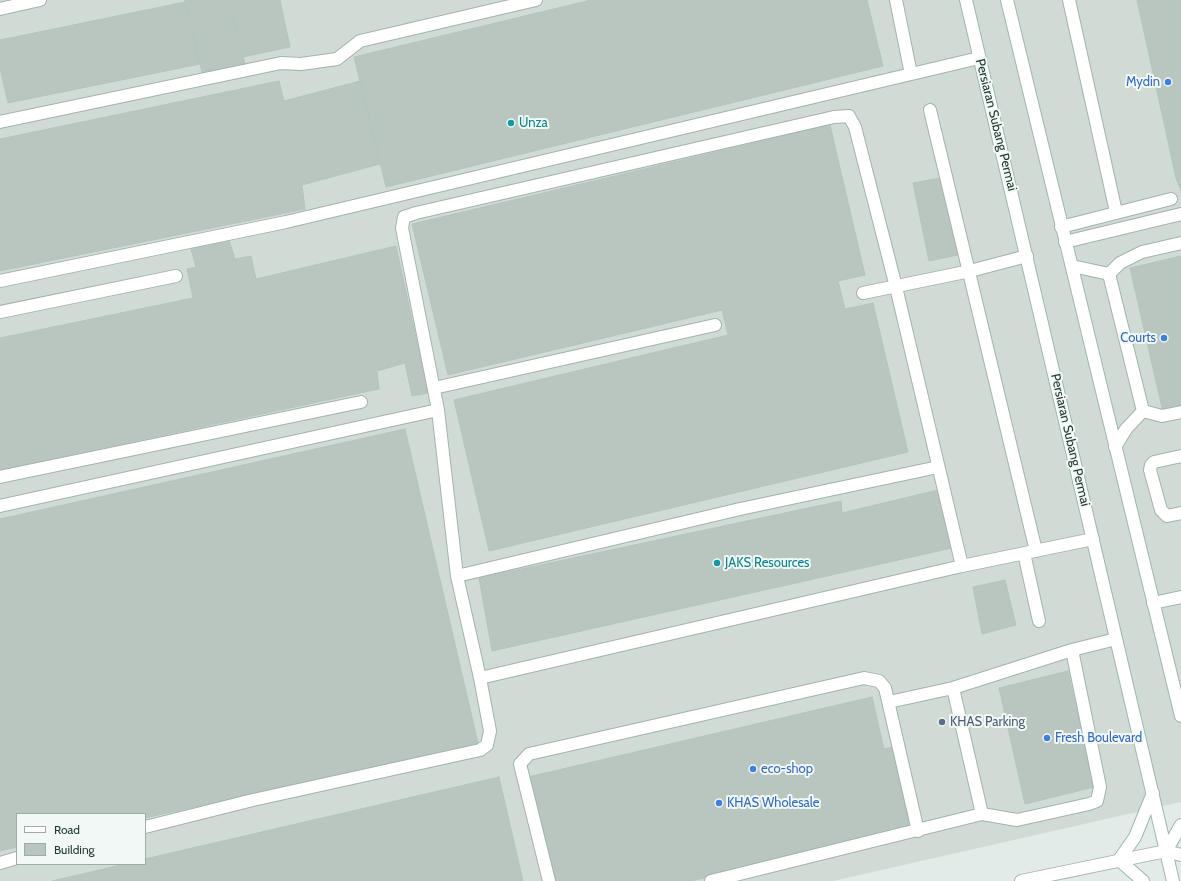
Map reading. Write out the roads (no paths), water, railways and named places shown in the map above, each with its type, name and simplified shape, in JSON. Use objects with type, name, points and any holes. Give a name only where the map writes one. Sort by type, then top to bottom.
[{"type":"main road","points":[[0,9],[40,0]]},
{"type":"main road","points":[[0,122],[281,63],[302,64],[337,59],[360,41],[536,0]]},
{"type":"main road","points":[[896,0],[911,74]]},
{"type":"main road","name":"Persiaran Subang Permai","points":[[966,0],[1173,881]]},
{"type":"main road","points":[[1007,0],[1153,604],[1178,692],[1181,716]]},
{"type":"main road","points":[[1069,0],[1116,212]]},
{"type":"main road","points":[[0,281],[286,222],[979,58]]},
{"type":"main road","points":[[930,110],[970,271],[1036,551]]},
{"type":"main road","points":[[146,827],[253,800],[480,750],[487,745],[490,731],[480,678],[457,576],[438,410],[402,228],[404,217],[416,213],[834,117],[849,116],[855,127],[896,288],[962,566]]},
{"type":"main road","points":[[1061,227],[1170,199]]},
{"type":"main road","points":[[1065,242],[1181,214]]},
{"type":"main road","points":[[1109,274],[1120,263],[1142,252],[1181,243]]},
{"type":"main road","points":[[863,293],[896,288],[1027,256]]},
{"type":"main road","points":[[1072,266],[1109,274]]},
{"type":"main road","points":[[1109,274],[1143,411]]},
{"type":"main road","points":[[0,312],[176,276]]},
{"type":"main road","points":[[434,388],[715,325]]},
{"type":"main road","points":[[0,477],[361,402]]},
{"type":"main road","points":[[0,506],[438,410]]},
{"type":"main road","points":[[1115,447],[1126,430],[1143,411]]},
{"type":"main road","points":[[1143,411],[1154,416],[1181,412]]},
{"type":"main road","points":[[1181,456],[1154,462],[1150,465],[1161,510],[1167,516],[1181,513]]},
{"type":"main road","points":[[457,576],[740,510],[938,467]]},
{"type":"main road","points":[[480,678],[962,566],[1093,539]]},
{"type":"main road","points":[[1024,553],[1039,621]]},
{"type":"main road","points":[[1153,604],[1181,597]]},
{"type":"main road","points":[[889,702],[953,688],[1072,650],[1116,639]]},
{"type":"main road","points":[[711,881],[982,814],[1017,820],[1089,804],[1097,800],[1100,787],[1072,650]]},
{"type":"main road","points":[[549,881],[520,764],[529,754],[864,678],[879,682],[885,688],[918,831]]},
{"type":"main road","points":[[953,688],[982,814]]},
{"type":"main road","points":[[1118,860],[1135,837],[1153,793]]},
{"type":"main road","points":[[1166,851],[1181,825]]},
{"type":"main road","points":[[1021,881],[1166,851],[1181,854]]},
{"type":"main road","points":[[0,863],[16,858]]},
{"type":"main road","points":[[1118,860],[1143,881]]},
{"type":"place","name":"Mydin","points":[[1168,82]]},
{"type":"place","name":"Unza","points":[[511,123]]},
{"type":"place","name":"Courts","points":[[1164,338]]},
{"type":"place","name":"JAKS Resources","points":[[717,563]]},
{"type":"place","name":"KHAS Parking","points":[[942,722]]},
{"type":"place","name":"Fresh Boulevard","points":[[1047,738]]},
{"type":"place","name":"eco-shop","points":[[753,769]]},
{"type":"place","name":"KHAS Wholesale","points":[[719,803]]}]
